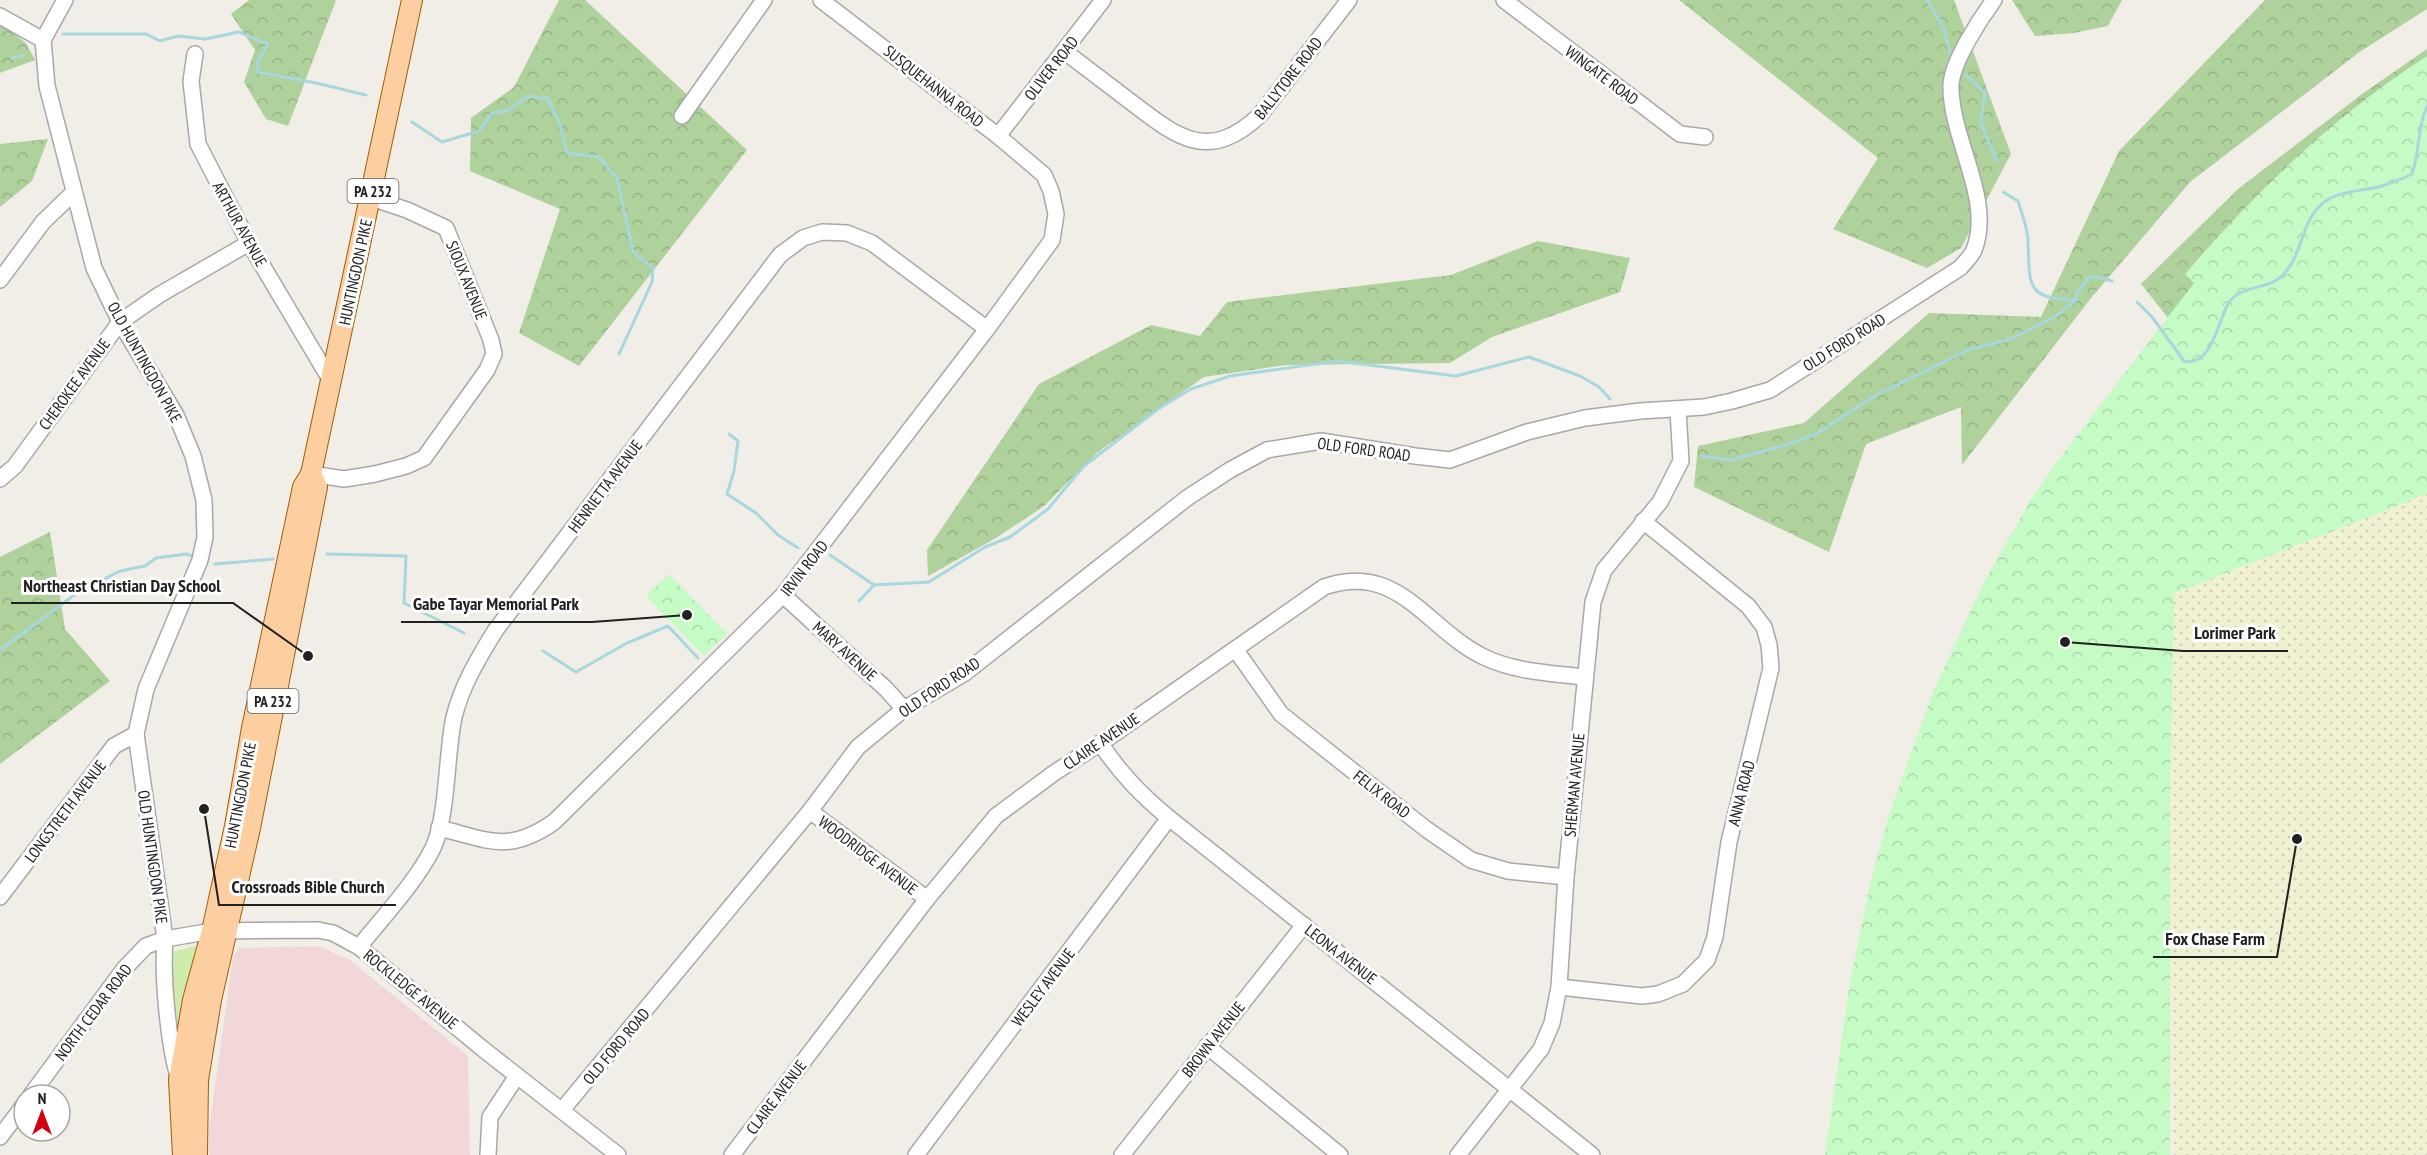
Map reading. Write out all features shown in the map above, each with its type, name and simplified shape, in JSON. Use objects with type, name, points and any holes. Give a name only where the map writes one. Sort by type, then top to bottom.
[{"type":"main road","name":"HUNTINGDON PIKE","points":[[196,1155],[198,1080],[220,930],[303,487],[311,474],[412,0]]},
{"type":"main road","name":"HUNTINGDON PIKE","points":[[183,1155],[179,1080],[193,999],[220,930]]},
{"type":"street","points":[[0,15],[43,40],[65,0]]},
{"type":"street","points":[[682,116],[764,0]]},
{"type":"street","name":"SUSQUEHANNA ROAD","points":[[821,0],[842,6],[1044,175]]},
{"type":"street","name":"OLIVER ROAD","points":[[998,136],[1102,0]]},
{"type":"street","name":"BALLYTORE ROAD","points":[[1064,51],[1171,132],[1200,142],[1224,139],[1244,131],[1260,115],[1349,0]]},
{"type":"street","name":"WINGATE ROAD","points":[[1504,0],[1680,134],[1705,137]]},
{"type":"street","name":"OLD FORD ROAD","points":[[562,1110],[810,811],[858,747],[904,709],[965,672],[1187,498],[1267,450],[1321,441],[1450,460],[1527,432],[1585,418],[1640,411],[1704,408],[1770,390],[1960,268],[1974,252],[1979,219],[1978,202],[1959,138],[1951,84],[1954,70],[1978,22],[1994,0]]},
{"type":"street","name":"OLD HUNTINGDON PIKE","points":[[43,40],[47,86],[94,268],[120,322],[176,415],[193,456],[204,500],[205,537],[200,560],[147,689],[136,734],[165,939],[163,958],[173,1058],[179,1080]]},
{"type":"street","name":"ARTHUR AVENUE","points":[[195,54],[191,81],[198,144],[249,243],[331,381]]},
{"type":"street","name":"IRVIN ROAD","points":[[439,828],[493,841],[515,842],[536,835],[554,822],[783,595],[987,329],[1052,240],[1056,214],[1052,191],[1044,175]]},
{"type":"street","points":[[0,280],[43,222],[74,192]]},
{"type":"street","name":"SIOUX AVENUE","points":[[311,474],[344,478],[375,474],[406,466],[424,458],[487,369],[494,354],[491,340],[446,228],[371,198]]},
{"type":"street","name":"HENRIETTA AVENUE","points":[[359,946],[417,873],[433,847],[439,828],[455,717],[473,666],[495,631],[780,255],[803,238],[822,232],[847,232],[872,243],[987,329]]},
{"type":"street","name":"CHEROKEE AVENUE","points":[[0,479],[15,466],[120,322],[159,295],[249,243]]},
{"type":"street","name":"SHERMAN AVENUE","points":[[1458,1155],[1541,1049],[1552,1023],[1559,987],[1566,877],[1593,602],[1604,570],[1660,502],[1681,461],[1678,410]]},
{"type":"street","name":"ANNA ROAD","points":[[1559,987],[1610,994],[1650,995],[1683,984],[1707,960],[1715,937],[1729,842],[1771,668],[1769,645],[1764,627],[1748,606],[1643,521]]},
{"type":"street","name":"CLAIRE AVENUE","points":[[732,1155],[927,899],[996,816],[1054,773],[1324,586],[1340,581],[1368,581],[1395,591],[1462,644],[1484,657],[1506,666],[1584,677]]},
{"type":"street","name":"MARY AVENUE","points":[[783,595],[886,689],[904,709]]},
{"type":"street","name":"FELIX ROAD","points":[[1235,649],[1281,714],[1426,829],[1471,860],[1508,871],[1566,877]]},
{"type":"street","name":"LONGSTRETH AVENUE","points":[[0,897],[114,746],[136,734]]},
{"type":"street","name":"LEONA AVENUE","points":[[1100,743],[1115,766],[1137,791],[1169,818],[1592,1155]]},
{"type":"street","name":"WOODRIDGE AVENUE","points":[[810,811],[927,899]]},
{"type":"street","name":"WESLEY AVENUE","points":[[916,1155],[1169,818]]},
{"type":"street","name":"BROWN AVENUE","points":[[1122,1155],[1304,925]]},
{"type":"street","name":"ROCKLEDGE AVENUE","points":[[165,939],[220,930],[318,930],[333,933],[359,946],[618,1155]]},
{"type":"street","name":"NORTH CEDAR ROAD","points":[[40,1083],[123,969],[146,946],[165,939]]},
{"type":"street","points":[[1207,1046],[1340,1155]]},
{"type":"street","points":[[488,1155],[489,1117],[518,1076]]},
{"type":"street","points":[[0,1137],[12,1121]]},
{"type":"shaded area","points":[[318,946],[350,960],[468,1056],[470,1155],[209,1155],[209,1129],[233,957],[239,948]]},
{"type":"green space","points":[[249,0],[336,0],[288,126],[266,119],[244,82],[255,50],[231,14]]},
{"type":"green space","points":[[559,0],[585,0],[747,150],[579,366],[519,333],[560,209],[470,171],[471,118],[514,87]]},
{"type":"green space","points":[[1679,0],[1954,0],[2011,154],[1961,248],[1927,268],[1833,229],[1878,158]]},
{"type":"green space","points":[[2012,0],[2122,0],[2108,26],[2074,33],[2035,36]]},
{"type":"green space","points":[[2265,0],[2427,0],[2427,9],[2361,51],[2190,182],[2091,298],[1962,465],[1961,407],[1866,444],[1829,552],[1694,487],[1698,446],[1804,423],[1929,313],[2041,317],[2119,151]]},
{"type":"green space","points":[[0,23],[26,43],[35,60],[0,73]]},
{"type":"green space","points":[[2427,49],[2427,85],[2196,353],[2141,284],[2238,189],[2362,94]]},
{"type":"green space","points":[[2427,56],[2427,493],[2174,593],[2170,802],[2170,1155],[1825,1155],[1849,988],[1870,884],[1889,815],[1933,692],[1984,582],[2027,506],[2056,463],[2194,283],[2185,274],[2240,213],[2298,156],[2360,103]]},
{"type":"green space","points":[[48,139],[32,181],[0,207],[0,144]]},
{"type":"green space","points":[[1538,241],[1630,258],[1620,292],[1492,337],[1450,363],[1286,365],[1204,377],[1098,452],[1044,506],[996,538],[928,576],[927,550],[1039,384],[1151,325],[1200,336],[1227,302],[1451,275]]},
{"type":"green space","points":[[2427,488],[2427,1155],[2174,1155],[2163,594]]},
{"type":"green space","points":[[50,532],[65,629],[110,681],[0,764],[0,557]]},
{"type":"green space","points":[[669,574],[727,634],[704,656],[646,596]]},
{"type":"green space","points":[[196,947],[175,1044],[174,1007],[168,953]]},
{"type":"waterway","points":[[1927,0],[1944,29],[1950,53]]},
{"type":"waterway","points":[[63,34],[146,34],[160,41],[178,36],[205,39],[239,32],[268,44],[258,61],[258,72],[366,95]]},
{"type":"waterway","points":[[12,58],[22,56]]},
{"type":"waterway","points":[[1966,75],[1985,93],[1981,123],[1997,161]]},
{"type":"waterway","points":[[412,122],[442,142],[479,131],[492,113],[506,111],[529,96],[548,99],[560,125],[567,153],[599,157],[617,178],[633,252],[653,268],[652,282],[619,354]]},
{"type":"waterway","points":[[2137,302],[2152,317],[2184,361],[2194,361],[2202,357],[2213,340],[2230,301],[2241,292],[2277,280],[2290,267],[2309,220],[2322,204],[2334,196],[2382,186],[2412,174],[2427,106]]},
{"type":"waterway","points":[[2003,192],[2018,201],[2027,232],[2029,269],[2033,286],[2046,296],[2074,300]]},
{"type":"waterway","points":[[2076,300],[2077,292],[2090,277],[2112,281]]},
{"type":"waterway","points":[[1702,456],[1731,460],[1816,434],[1878,394],[1970,349],[2011,339],[2055,317],[2076,300]]},
{"type":"waterway","points":[[830,555],[874,585],[929,582],[985,547],[1010,537],[1048,509],[1084,466],[1158,409],[1191,389],[1230,376],[1337,361],[1456,376],[1529,357],[1580,376],[1599,387],[1610,399]]},
{"type":"waterway","points":[[729,434],[738,441],[734,471],[727,494],[756,513],[778,535],[798,548]]},
{"type":"waterway","points":[[0,650],[77,593],[120,571],[145,566],[156,558],[186,554],[192,556]]},
{"type":"waterway","points":[[327,554],[406,556],[404,603],[464,633]]},
{"type":"waterway","points":[[215,564],[273,559]]},
{"type":"waterway","points":[[859,601],[874,585]]},
{"type":"waterway","points":[[543,651],[576,672],[627,643],[668,626],[698,658]]},
{"type":"place","name":"Gabe Tayar Memorial Park","points":[[687,615]]},
{"type":"place","name":"Lorimer Park","points":[[2065,642]]},
{"type":"place","name":"Northeast Christian Day School","points":[[308,656]]},
{"type":"place","name":"Crossroads Bible Church","points":[[204,809]]},
{"type":"place","name":"Fox Chase Farm","points":[[2297,839]]}]
